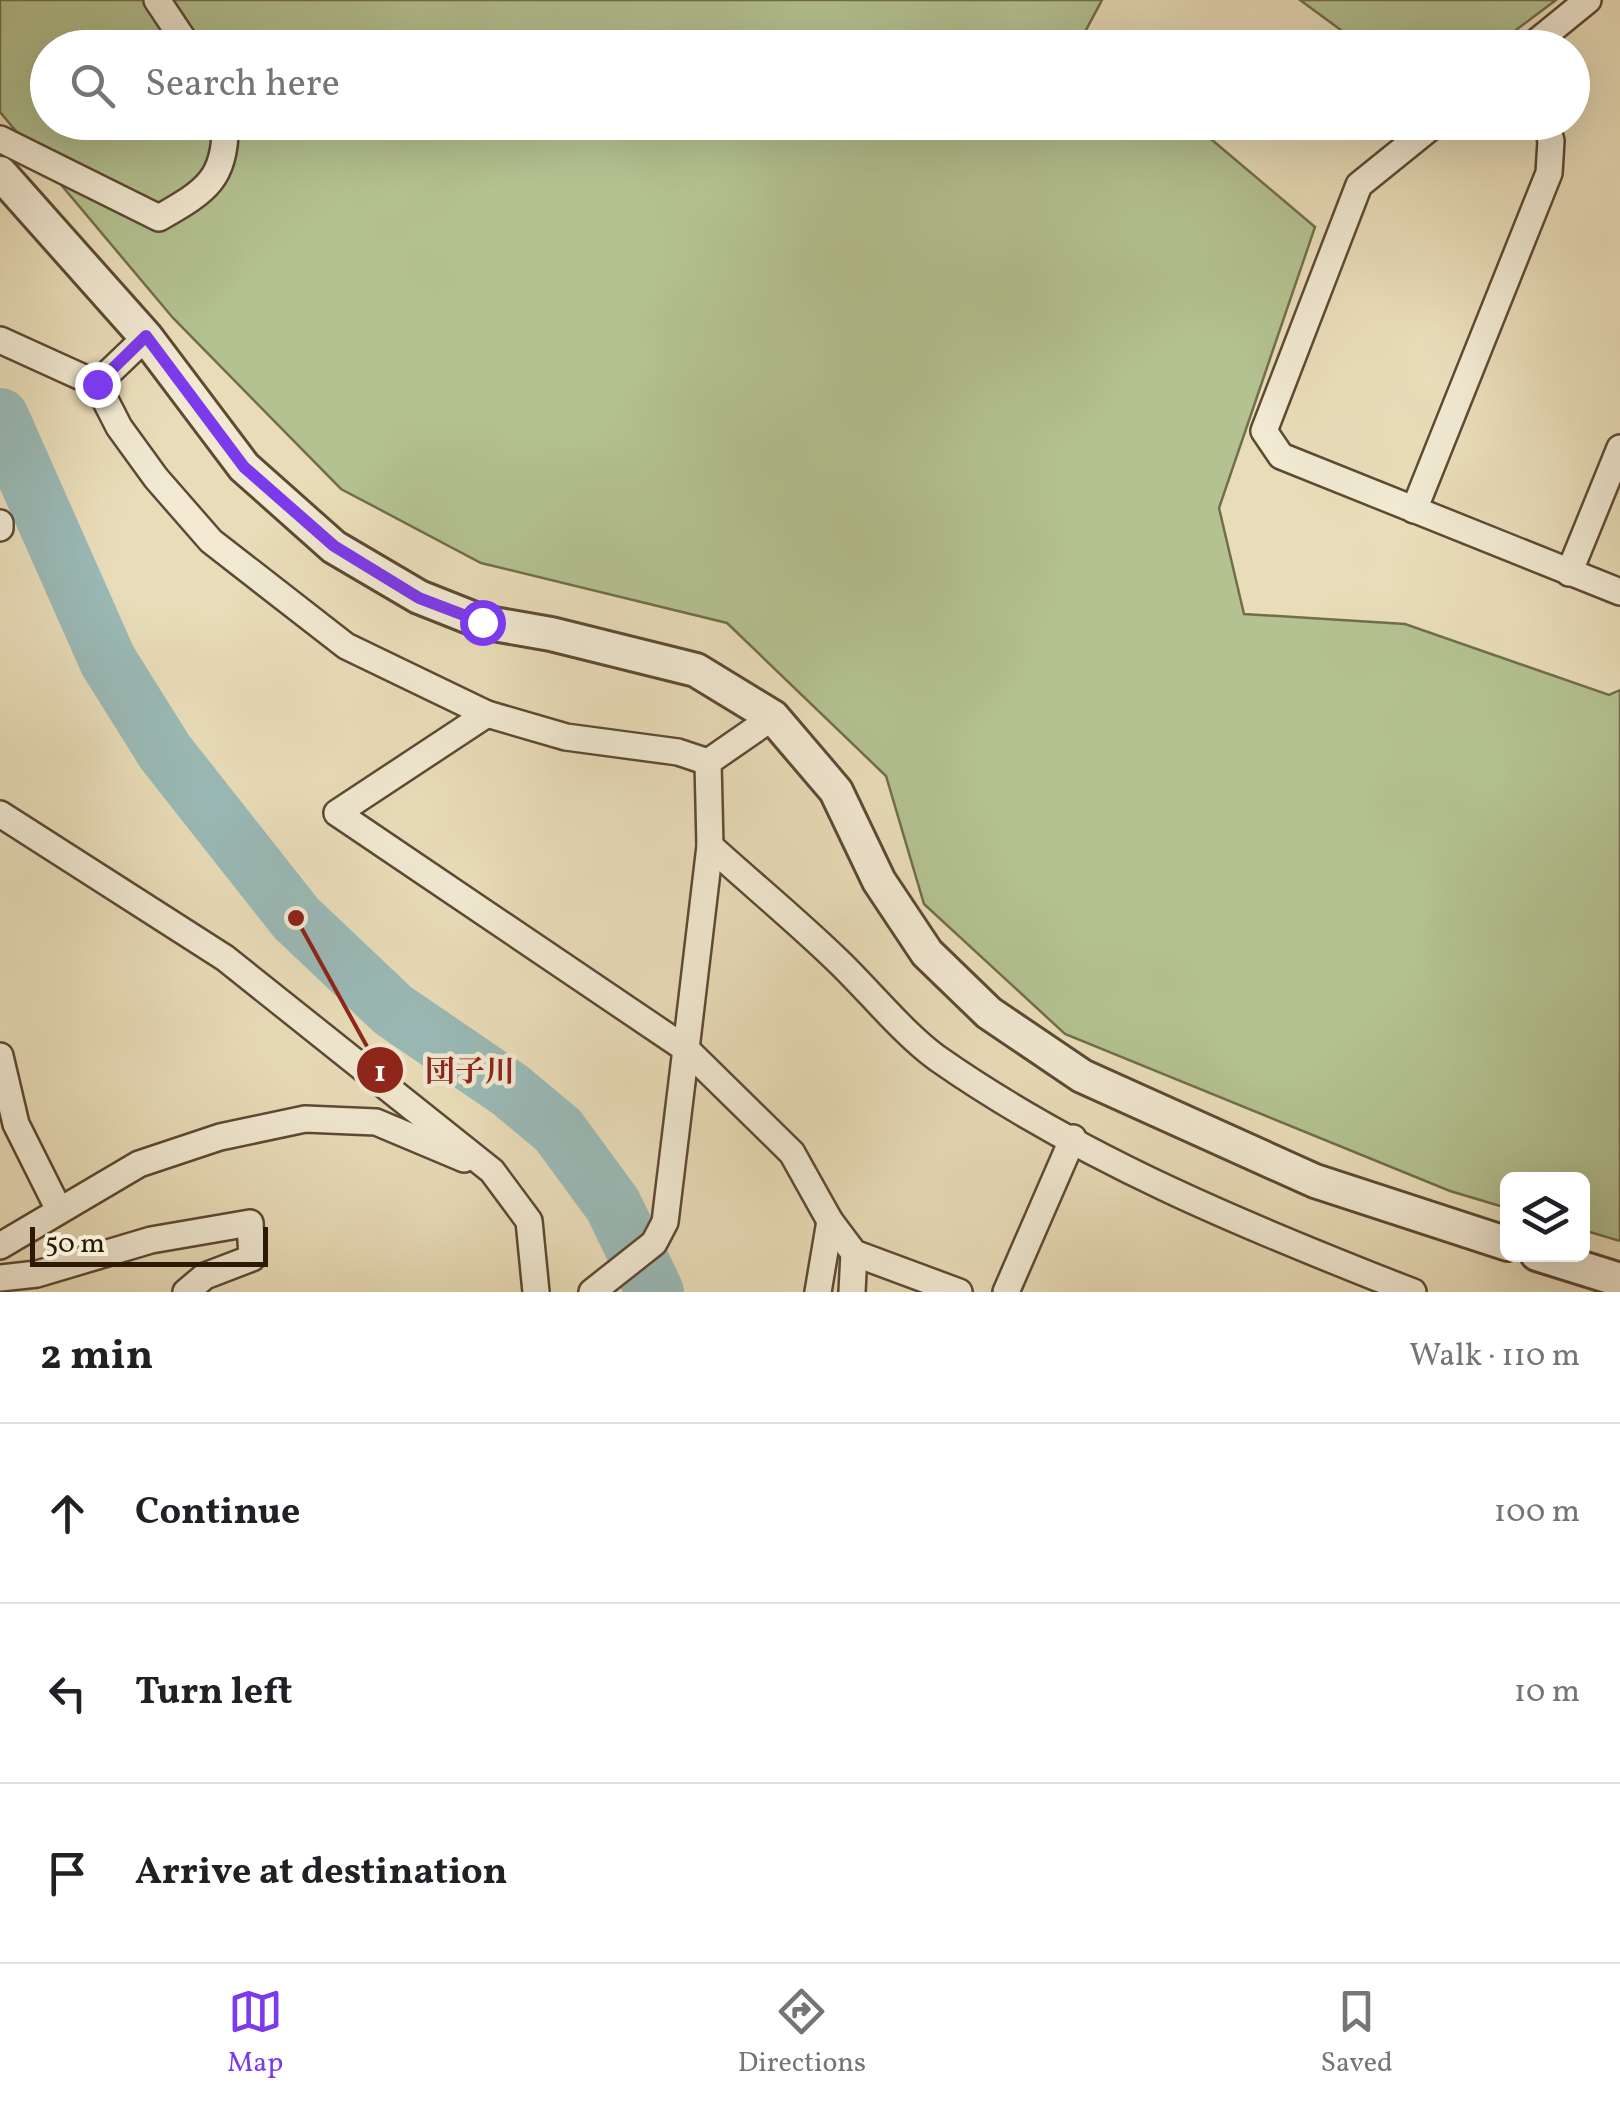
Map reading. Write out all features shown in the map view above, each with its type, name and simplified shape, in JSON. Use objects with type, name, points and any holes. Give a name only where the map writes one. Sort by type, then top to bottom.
[{"type":"street","points":[[157,0],[177,30]]},
{"type":"street","points":[[1552,30],[1588,0]]},
{"type":"street","points":[[0,139],[159,218],[205,192],[226,151],[226,140]]},
{"type":"street","points":[[1415,140],[1360,185],[1264,430],[1281,456],[1620,592]]},
{"type":"street","points":[[1414,510],[1550,173],[1551,140]]},
{"type":"street","points":[[0,173],[146,336],[244,467],[334,546],[419,598],[466,616],[696,670],[773,717],[836,791],[879,880],[927,952],[989,1013],[1082,1076],[1298,1174],[1500,1241]]},
{"type":"street","points":[[97,384],[146,336]]},
{"type":"street","points":[[0,340],[97,384],[119,427],[156,478],[211,540],[346,646],[487,714],[566,737],[678,752],[708,762]]},
{"type":"street","points":[[1569,573],[1620,448]]},
{"type":"street","points":[[487,714],[337,813],[686,1048],[792,1153],[830,1221],[854,1253],[959,1292]]},
{"type":"street","points":[[708,762],[773,717]]},
{"type":"street","points":[[592,1292],[654,1243],[666,1222],[710,846],[708,762]]},
{"type":"street","points":[[0,814],[225,958],[492,1171],[529,1221],[536,1292]]},
{"type":"street","points":[[710,846],[836,958],[934,1056],[1166,1188],[1412,1292]]},
{"type":"street","points":[[0,1056],[16,1124],[59,1210]]},
{"type":"street","points":[[0,1246],[139,1164],[220,1137],[305,1119],[376,1122],[492,1171]]},
{"type":"street","points":[[1006,1292],[1073,1138]]},
{"type":"street","points":[[818,1292],[830,1221]]},
{"type":"street","points":[[0,1278],[37,1274],[152,1240],[250,1223],[252,1258],[205,1276],[186,1292]]},
{"type":"street","points":[[852,1292],[854,1253]]},
{"type":"street","points":[[1563,1262],[1620,1280]]},
{"type":"green space","points":[[0,0],[1102,0],[1086,30],[30,30],[30,140],[1212,140],[1315,227],[1219,508],[1244,614],[1405,624],[1609,695],[1620,690],[1620,1241],[1590,1232],[1590,1172],[1500,1172],[1500,1206],[1450,1191],[1065,1034],[924,904],[886,776],[727,623],[481,563],[341,489],[173,318],[0,112]]},
{"type":"green space","points":[[1300,0],[1556,0],[1516,30],[1341,30]]},
{"type":"waterway","points":[[0,417],[108,661],[165,752],[296,918],[393,1010],[510,1090],[558,1130],[613,1205],[655,1292]]},
{"type":"place","name":"団子川","points":[[296,918]]},
{"type":"route","points":[[97,384],[146,336],[244,467],[334,546],[419,598],[482,622]]}]
